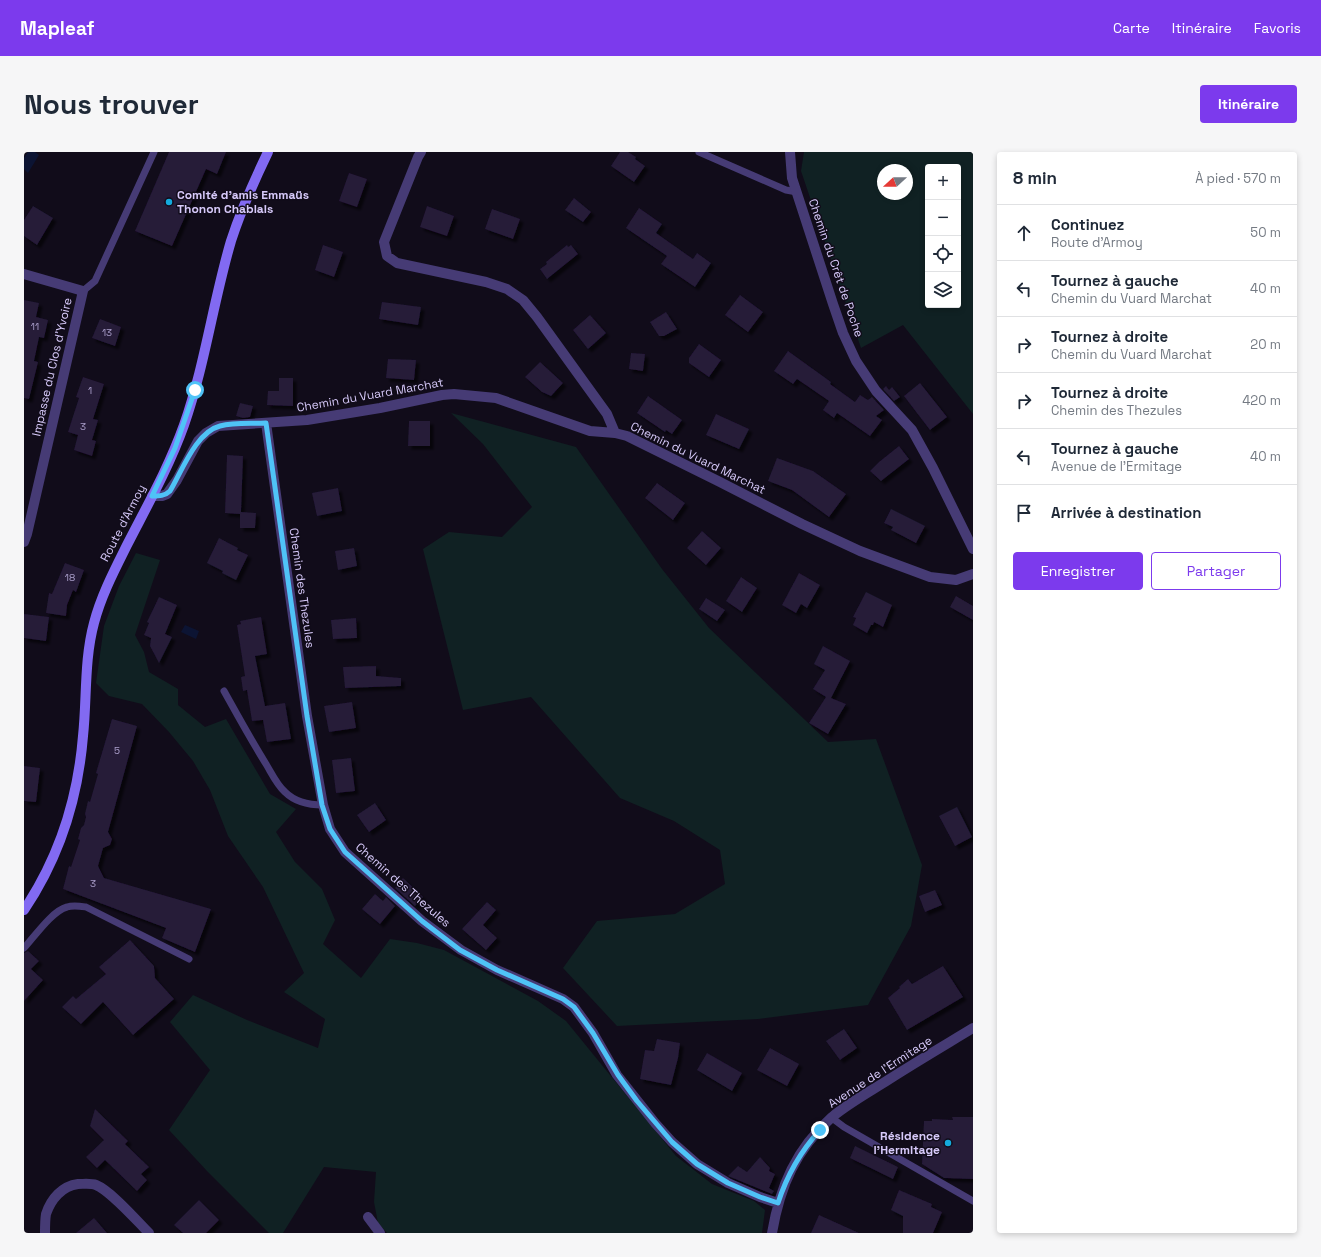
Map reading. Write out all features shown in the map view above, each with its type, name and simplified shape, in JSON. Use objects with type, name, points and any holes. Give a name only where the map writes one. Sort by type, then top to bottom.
[{"type":"main road","name":"Route d'Armoy","points":[[24,910],[37,890],[63,834],[77,784],[84,735],[90,642],[97,610],[109,580],[175,448],[188,413],[231,243],[247,197],[268,152]]},
{"type":"street","points":[[421,152],[384,242],[387,256],[397,263],[486,282],[507,289],[524,300],[607,414],[615,433]]},
{"type":"street","name":"Chemin du Crêt de Poche","points":[[790,152],[792,178],[843,333],[856,361],[876,391],[912,430],[933,468],[973,549]]},
{"type":"street","points":[[24,274],[83,291]]},
{"type":"street","name":"Impasse du Clos d'Yvoire","points":[[24,542],[83,291]]},
{"type":"street","name":"Chemin du Vuard Marchat","points":[[152,496],[162,496],[170,491],[198,442],[209,431],[218,426],[294,421],[324,417],[454,394],[496,398],[590,431],[615,433],[643,443],[802,524],[860,550],[930,578],[956,580],[973,574]]},
{"type":"street","name":"Chemin des Thezules","points":[[266,423],[307,716],[322,805],[330,829],[345,852],[422,921],[460,950],[497,970],[563,999],[574,1007],[593,1033],[618,1075],[637,1101],[672,1142],[697,1164],[728,1183],[778,1203]]},
{"type":"street","name":"Avenue de l'Ermitage","points":[[772,1233],[783,1186],[799,1156],[809,1142],[832,1118],[857,1100],[973,1028]]},
{"type":"street","points":[[45,1233],[46,1215],[52,1200],[63,1189],[74,1185],[87,1184],[96,1185],[108,1192],[149,1233]]},
{"type":"street","points":[[368,1217],[380,1233]]},
{"type":"lane","points":[[83,291],[95,281],[154,152]]},
{"type":"lane","points":[[699,152],[786,190],[797,192]]},
{"type":"lane","points":[[224,691],[278,784],[286,793],[298,801],[312,805],[322,805]]},
{"type":"lane","points":[[24,948],[56,912],[67,907],[79,906],[86,907],[189,959]]},
{"type":"lane","points":[[832,1118],[844,1127],[973,1201]]},
{"type":"shaded area","points":[[804,152],[973,152],[973,414],[903,325],[861,348],[801,171]]},
{"type":"shaded area","points":[[451,413],[576,447],[662,569],[709,628],[828,742],[876,739],[922,865],[911,926],[868,1005],[758,1019],[617,1026],[563,968],[597,921],[675,914],[725,884],[720,850],[674,821],[620,798],[531,697],[463,710],[423,549],[449,532],[502,537],[532,507],[483,444]]},
{"type":"shaded area","points":[[136,553],[160,560],[135,635],[144,652],[149,672],[178,689],[178,705],[205,727],[226,719],[270,794],[296,809],[276,832],[295,862],[322,889],[335,920],[323,944],[361,978],[390,939],[417,943],[444,950],[538,1001],[566,1021],[676,1156],[712,1184],[754,1201],[765,1210],[762,1233],[387,1233],[378,1223],[374,1202],[376,1172],[324,1167],[283,1233],[269,1233],[207,1171],[169,1130],[210,1070],[170,1022],[193,995],[247,1020],[318,1048],[325,1019],[284,992],[304,973],[263,887],[228,836],[210,790],[193,761],[169,732],[142,704],[109,696],[96,683],[104,626],[119,586]]},
{"type":"water","points":[[28,152],[35,152],[39,155],[28,173],[24,169],[24,158]]},
{"type":"water","points":[[185,625],[199,631],[196,639],[181,632]]},
{"type":"building","name":"Comité d'amis Emmaüs Thonon Chablais","points":[[169,152],[226,152],[217,174],[206,169],[172,246],[135,231]]},
{"type":"building","points":[[620,152],[628,152],[636,157],[635,159],[645,166],[634,182],[611,166]]},
{"type":"building","points":[[349,173],[367,179],[357,207],[339,201]]},
{"type":"building","points":[[574,198],[591,212],[583,222],[565,210]]},
{"type":"building","points":[[33,206],[53,218],[37,245],[24,236],[24,220]]},
{"type":"building","points":[[427,206],[454,216],[447,236],[420,227]]},
{"type":"building","points":[[639,208],[662,224],[656,233],[693,259],[697,253],[711,263],[695,287],[661,264],[667,256],[626,228]]},
{"type":"building","points":[[492,209],[520,219],[513,239],[485,229]]},
{"type":"building","points":[[323,245],[343,252],[334,277],[315,270]]},
{"type":"building","points":[[567,245],[568,247],[571,245],[578,254],[547,279],[540,269],[547,264],[546,262]]},
{"type":"building","points":[[740,295],[763,312],[748,332],[725,315]]},
{"type":"building","points":[[24,300],[39,303],[36,317],[48,320],[44,338],[39,337],[34,361],[38,362],[29,399],[24,398]]},
{"type":"building","points":[[382,302],[421,307],[418,325],[379,319]]},
{"type":"building","points":[[666,312],[677,329],[664,336],[659,336],[650,322]]},
{"type":"building","points":[[590,315],[606,333],[588,349],[573,330]]},
{"type":"building","points":[[100,319],[121,327],[115,346],[92,338]]},
{"type":"building","points":[[699,344],[721,360],[709,377],[689,363],[689,358]]},
{"type":"building","points":[[788,351],[831,382],[830,384],[855,402],[860,395],[868,400],[872,397],[884,410],[876,416],[882,420],[870,436],[837,413],[834,418],[823,410],[829,401],[797,379],[793,384],[774,371]]},
{"type":"building","points":[[631,353],[645,354],[643,371],[629,369]]},
{"type":"building","points":[[388,359],[416,360],[414,380],[386,378]]},
{"type":"building","points":[[540,362],[563,383],[551,396],[542,392],[525,377]]},
{"type":"building","points":[[83,377],[104,384],[93,419],[98,420],[92,440],[96,441],[92,456],[74,450],[78,435],[68,432],[79,398],[76,397]]},
{"type":"building","points":[[279,378],[293,378],[293,406],[267,405],[268,391],[279,391]]},
{"type":"building","points":[[920,383],[947,417],[930,430],[904,396]]},
{"type":"building","points":[[886,386],[889,390],[892,387],[900,397],[894,401],[883,389]]},
{"type":"building","points":[[648,396],[682,420],[672,434],[666,430],[665,432],[637,413]]},
{"type":"building","points":[[240,403],[253,406],[250,417],[243,418],[236,416]]},
{"type":"building","points":[[716,414],[749,429],[739,449],[706,435]]},
{"type":"building","points":[[409,421],[430,421],[430,446],[408,446]]},
{"type":"building","points":[[899,446],[909,459],[881,481],[870,471]]},
{"type":"building","points":[[227,455],[243,456],[241,512],[256,513],[255,528],[240,528],[240,514],[225,513]]},
{"type":"building","points":[[777,458],[813,471],[846,494],[829,517],[792,490],[768,481]]},
{"type":"building","points":[[657,483],[685,503],[673,520],[645,498]]},
{"type":"building","points":[[338,488],[342,511],[317,516],[312,493]]},
{"type":"building","points":[[891,509],[925,526],[916,543],[891,530],[893,527],[884,523]]},
{"type":"building","points":[[702,531],[721,548],[706,565],[687,548]]},
{"type":"building","points":[[219,538],[238,548],[237,550],[248,555],[236,580],[207,563]]},
{"type":"building","points":[[354,548],[357,566],[338,570],[335,551]]},
{"type":"building","points":[[65,563],[84,570],[76,592],[73,590],[67,605],[66,616],[46,613],[49,593],[52,594]]},
{"type":"building","points":[[799,573],[820,585],[807,608],[801,604],[796,613],[782,605]]},
{"type":"building","points":[[741,577],[757,588],[742,612],[726,601]]},
{"type":"building","points":[[866,592],[892,605],[883,627],[874,622],[867,633],[853,625],[856,618],[853,617]]},
{"type":"building","points":[[956,596],[973,606],[973,620],[950,607]]},
{"type":"building","points":[[159,597],[177,605],[165,634],[172,637],[159,663],[150,646],[151,638],[144,635],[149,623],[147,622]]},
{"type":"building","points":[[706,598],[725,610],[717,621],[699,609]]},
{"type":"building","points":[[24,614],[49,617],[46,641],[24,638]]},
{"type":"building","points":[[261,617],[267,654],[255,656],[265,706],[285,703],[291,739],[267,742],[263,720],[252,721],[247,690],[243,691],[241,677],[245,676],[237,625],[241,624],[240,621]]},
{"type":"building","points":[[356,618],[357,638],[333,639],[331,620]]},
{"type":"building","points":[[823,646],[850,661],[831,698],[846,704],[828,734],[809,723],[826,697],[813,689],[825,670],[814,664]]},
{"type":"building","points":[[376,666],[376,676],[401,678],[401,686],[345,688],[343,667]]},
{"type":"building","points":[[352,702],[356,728],[329,732],[324,706]]},
{"type":"building","points":[[112,719],[137,726],[108,832],[112,839],[110,845],[103,848],[98,866],[104,878],[211,909],[195,952],[162,938],[166,928],[63,889],[69,866],[71,867],[80,840],[78,839],[81,828],[84,825],[88,801],[90,802],[98,774],[96,773]]},
{"type":"building","points":[[351,758],[355,791],[336,793],[332,760]]},
{"type":"building","points":[[24,766],[40,768],[36,802],[24,801]]},
{"type":"building","points":[[375,803],[386,820],[369,832],[357,815]]},
{"type":"building","points":[[957,807],[972,837],[955,846],[939,816]]},
{"type":"building","points":[[403,878],[423,897],[415,906],[395,888]]},
{"type":"building","points":[[935,890],[942,905],[925,912],[919,896]]},
{"type":"building","points":[[375,894],[383,901],[386,897],[395,906],[380,924],[362,909]]},
{"type":"building","points":[[487,902],[496,910],[483,925],[497,938],[486,950],[462,929]]},
{"type":"building","points":[[130,940],[154,966],[155,978],[174,999],[133,1035],[103,1002],[81,1024],[62,1007],[73,996],[76,999],[106,974],[99,967]]},
{"type":"building","points":[[28,951],[39,961],[31,969],[43,980],[24,1001],[24,953]]},
{"type":"building","points":[[943,966],[963,997],[907,1030],[888,998],[908,979],[912,984]]},
{"type":"building","points":[[844,1029],[857,1048],[840,1060],[826,1041]]},
{"type":"building","points":[[657,1039],[680,1043],[671,1085],[640,1079],[645,1050],[654,1051]]},
{"type":"building","points":[[770,1048],[799,1064],[787,1086],[757,1070]]},
{"type":"building","points":[[707,1053],[742,1073],[732,1091],[697,1070]]},
{"type":"building","points":[[95,1109],[128,1141],[125,1144],[149,1167],[141,1174],[147,1180],[137,1191],[105,1160],[97,1168],[86,1157],[104,1140],[90,1126]]},
{"type":"building","name":"Résidence l'Hermitage","points":[[952,1117],[973,1117],[973,1179],[944,1178],[922,1164],[924,1121],[932,1121],[932,1119],[953,1120]]},
{"type":"building","points":[[855,1146],[898,1167],[893,1179],[850,1158]]},
{"type":"building","points":[[760,1157],[770,1168],[769,1171],[775,1174],[769,1188],[774,1191],[772,1194],[728,1176],[738,1166],[747,1172]]},
{"type":"building","points":[[899,1190],[932,1204],[931,1207],[942,1212],[933,1233],[903,1233],[903,1216],[891,1210]]},
{"type":"building","points":[[199,1200],[219,1220],[206,1233],[183,1233],[174,1225]]},
{"type":"building","points":[[819,1215],[859,1233],[811,1233]]},
{"type":"building","points":[[94,1218],[107,1233],[76,1233]]},
{"type":"place","name":"Comité d'amis Emmaüs Thonon Chablais","points":[[169,202]]},
{"type":"place","name":"Résidence l'Hermitage","points":[[948,1143]]},
{"type":"route","points":[[195,390],[175,448],[152,496],[162,496],[170,491],[198,442],[202,436],[209,431],[218,426],[225,425],[266,423],[307,716],[322,805],[330,829],[345,852],[422,921],[460,950],[497,970],[547,991],[563,999],[574,1007],[593,1033],[618,1075],[655,1123],[672,1142],[697,1164],[728,1183],[769,1201],[778,1203],[783,1186],[790,1171],[809,1142],[820,1130]]}]
